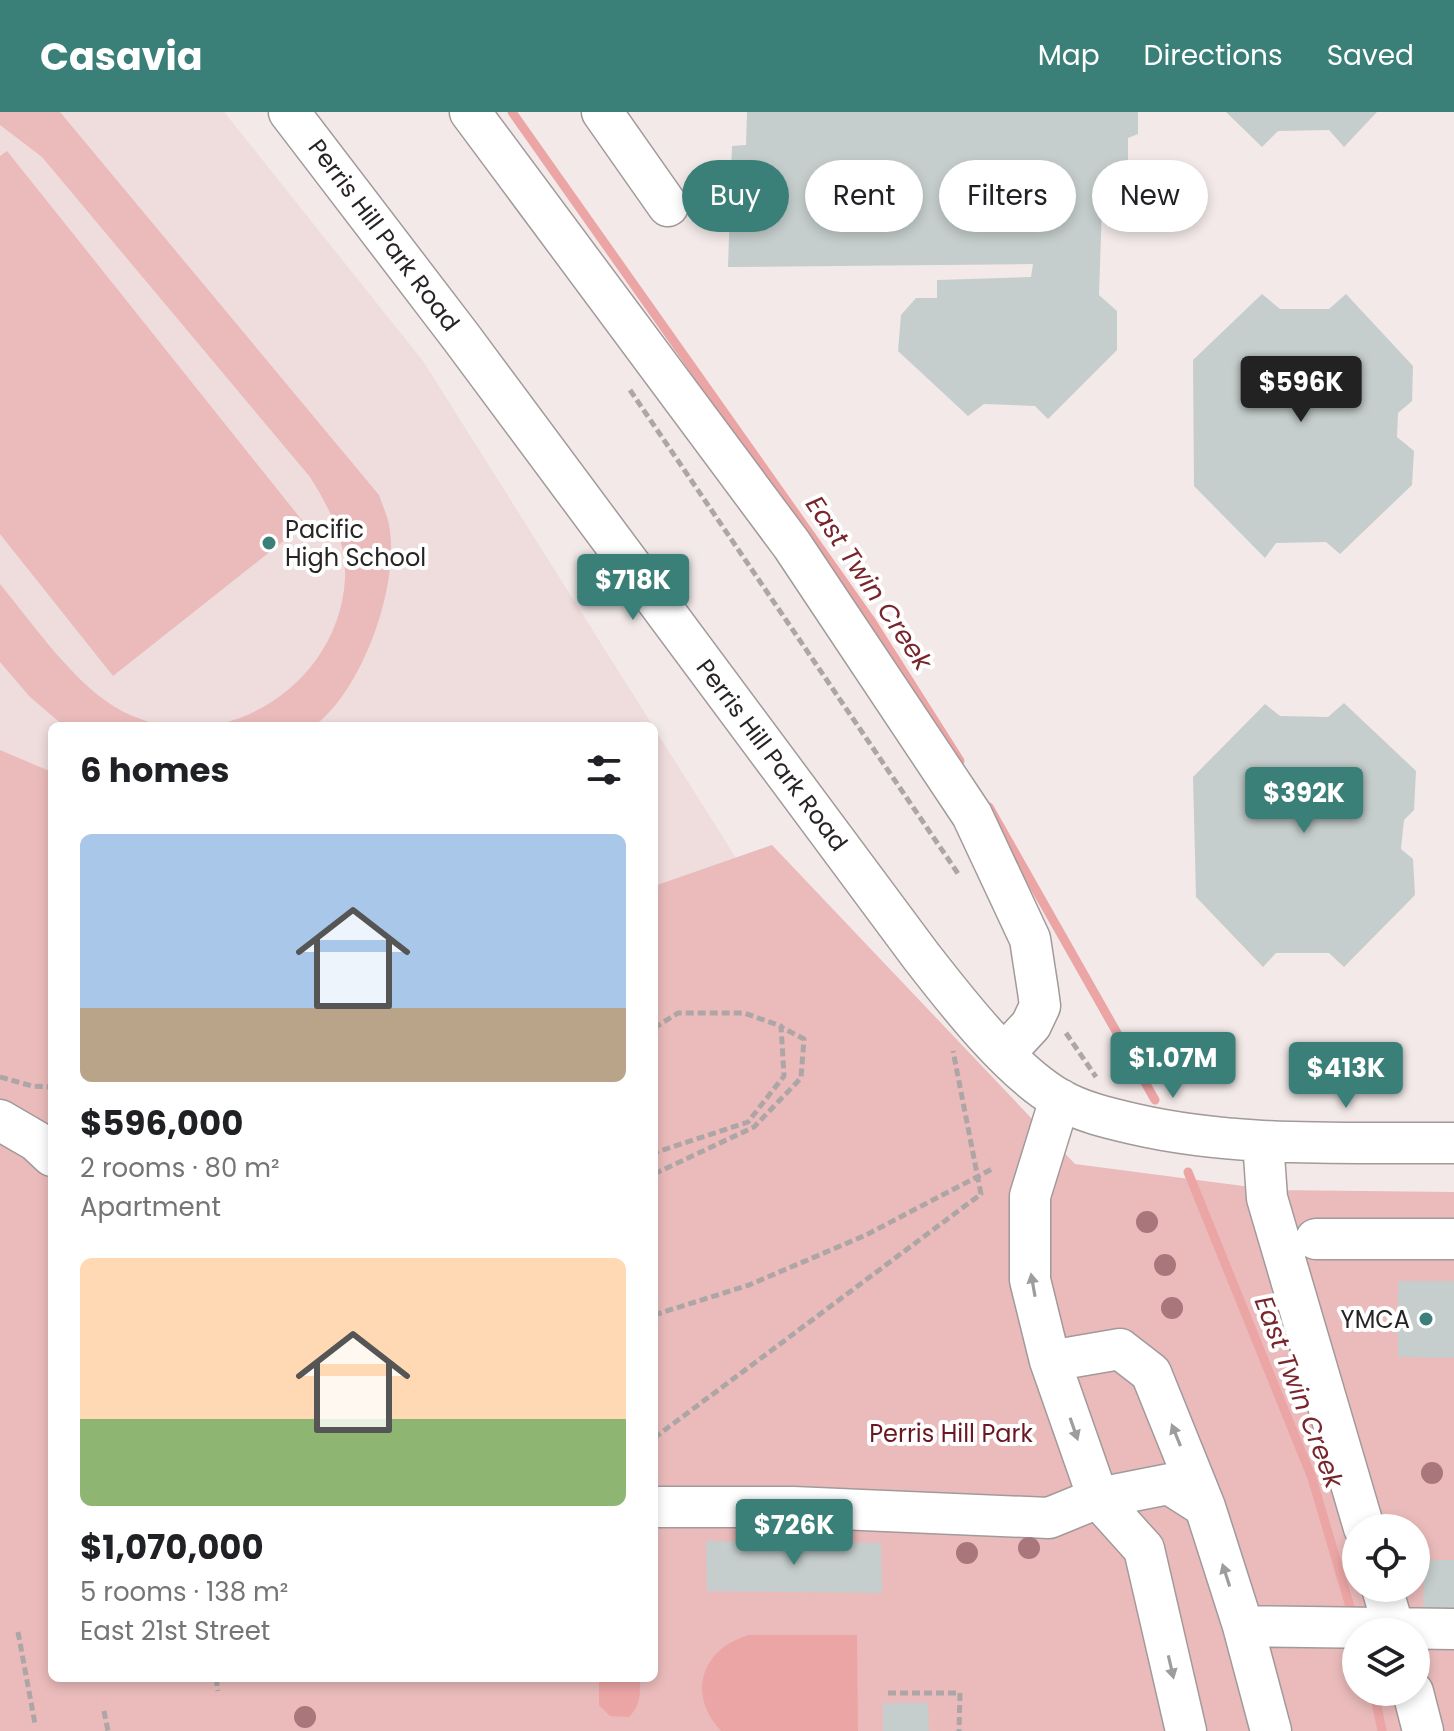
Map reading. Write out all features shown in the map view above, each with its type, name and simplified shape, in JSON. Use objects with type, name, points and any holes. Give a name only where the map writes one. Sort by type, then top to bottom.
[{"type":"street","name":"Perris Hill Park Road","points":[[289,112],[461,337],[961,1008],[1047,1090]]},
{"type":"street","points":[[470,112],[792,545],[972,815],[1030,939],[1038,991],[1040,1006],[1031,1025],[1005,1053]]},
{"type":"street","points":[[602,112],[668,206]]},
{"type":"street","points":[[1186,1731],[1144,1549],[1098,1498],[1050,1361],[1030,1280],[1030,1196],[1047,1090],[1099,1116],[1167,1132],[1250,1140],[1454,1143]]},
{"type":"street","points":[[0,1120],[36,1141],[48,1152]]},
{"type":"street","points":[[1250,1140],[1360,1514]]},
{"type":"street","points":[[1316,1239],[1454,1239]]},
{"type":"street","points":[[1050,1361],[1120,1349],[1151,1373],[1205,1507],[1243,1626],[1271,1731]]},
{"type":"street","points":[[658,1507],[793,1507],[1049,1518],[1098,1498],[1169,1484],[1205,1507]]},
{"type":"street","points":[[1243,1626],[1342,1628]]},
{"type":"street","points":[[1430,1629],[1454,1629]]},
{"type":"street","points":[[1417,1706],[1423,1731]]},
{"type":"path","points":[[658,1026],[678,1013],[744,1013],[781,1026],[804,1039],[801,1078],[754,1127],[658,1172]]},
{"type":"path","points":[[658,1152],[748,1122],[784,1076],[781,1026]]},
{"type":"path","points":[[658,1435],[981,1194],[953,1050]]},
{"type":"path","points":[[0,1077],[32,1086],[48,1087]]},
{"type":"path","points":[[658,1314],[749,1285],[836,1247],[994,1168]]},
{"type":"path","points":[[18,1632],[35,1724]]},
{"type":"path","points":[[217,1682],[218,1691]]},
{"type":"path","points":[[888,1693],[960,1693],[959,1731]]},
{"type":"path","points":[[104,1711],[108,1731]]},
{"type":"shaded area","name":"Pacific High School","points":[[0,112],[224,112],[423,361],[650,722],[48,722],[48,770],[0,750]]},
{"type":"shaded area","points":[[658,734],[736,858],[658,885]]},
{"type":"shaded area","points":[[749,1635],[857,1635],[858,1731],[721,1731],[710,1717],[704,1702],[704,1674],[720,1650]]},
{"type":"shaded area","points":[[599,1682],[640,1682],[638,1704],[629,1717],[610,1716],[599,1705]]},
{"type":"green space","points":[[0,112],[60,112],[379,495],[389,526],[391,555],[382,609],[373,637],[347,689],[318,722],[223,722],[268,704],[298,681],[321,652],[338,617],[345,565],[340,538],[324,500],[310,477],[42,157],[0,125]]},
{"type":"green space","points":[[7,151],[305,524],[113,676],[0,534],[0,156]]},
{"type":"green space","points":[[0,584],[72,671],[88,687],[122,711],[153,722],[59,722],[30,697],[0,662]]},
{"type":"green space","name":"Perris Hill Park","points":[[0,750],[48,770],[48,1682],[658,1682],[658,885],[772,845],[1075,1164],[1273,1190],[1454,1192],[1454,1731],[0,1731]]},
{"type":"building","points":[[747,112],[1138,112],[1138,134],[1128,138],[1128,160],[1092,160],[1092,232],[1101,232],[1099,295],[1117,311],[1117,350],[1048,419],[1035,406],[984,404],[968,416],[898,351],[901,315],[916,298],[937,298],[937,280],[1031,277],[1033,264],[728,267],[729,232],[789,232],[789,160],[732,160],[732,146],[746,145]]},
{"type":"building","points":[[1226,112],[1377,112],[1344,147],[1329,130],[1278,131],[1262,147]]},
{"type":"building","points":[[1262,294],[1280,309],[1329,309],[1346,294],[1413,366],[1412,401],[1398,413],[1397,437],[1414,451],[1412,485],[1340,554],[1326,542],[1276,543],[1265,558],[1194,486],[1193,360]]},
{"type":"building","points":[[1344,703],[1416,771],[1414,810],[1404,820],[1401,849],[1413,859],[1415,895],[1344,967],[1329,953],[1276,953],[1263,967],[1196,897],[1193,777],[1265,704],[1280,716],[1328,717]]},
{"type":"building","name":"YMCA","points":[[1398,1281],[1454,1281],[1454,1358],[1398,1357]]},
{"type":"building","points":[[706,1541],[881,1543],[882,1593],[707,1591]]},
{"type":"building","points":[[1430,1560],[1454,1560],[1454,1625],[1430,1625],[1430,1618],[1422,1618],[1423,1602],[1430,1602]]},
{"type":"building","points":[[883,1703],[928,1703],[929,1731],[883,1731]]},
{"type":"waterway","name":"East Twin Creek","points":[[512,112],[870,619],[960,761]]},
{"type":"waterway","name":"East Twin Creek","points":[[989,807],[1155,1100]]},
{"type":"waterway","name":"East Twin Creek","points":[[1188,1172],[1312,1478],[1353,1617]]},
{"type":"waterway","name":"East Twin Creek","points":[[1377,1706],[1382,1731]]},
{"type":"place","name":"Pacific High School","points":[[269,543]]},
{"type":"place","name":"YMCA","points":[[1426,1319]]}]
